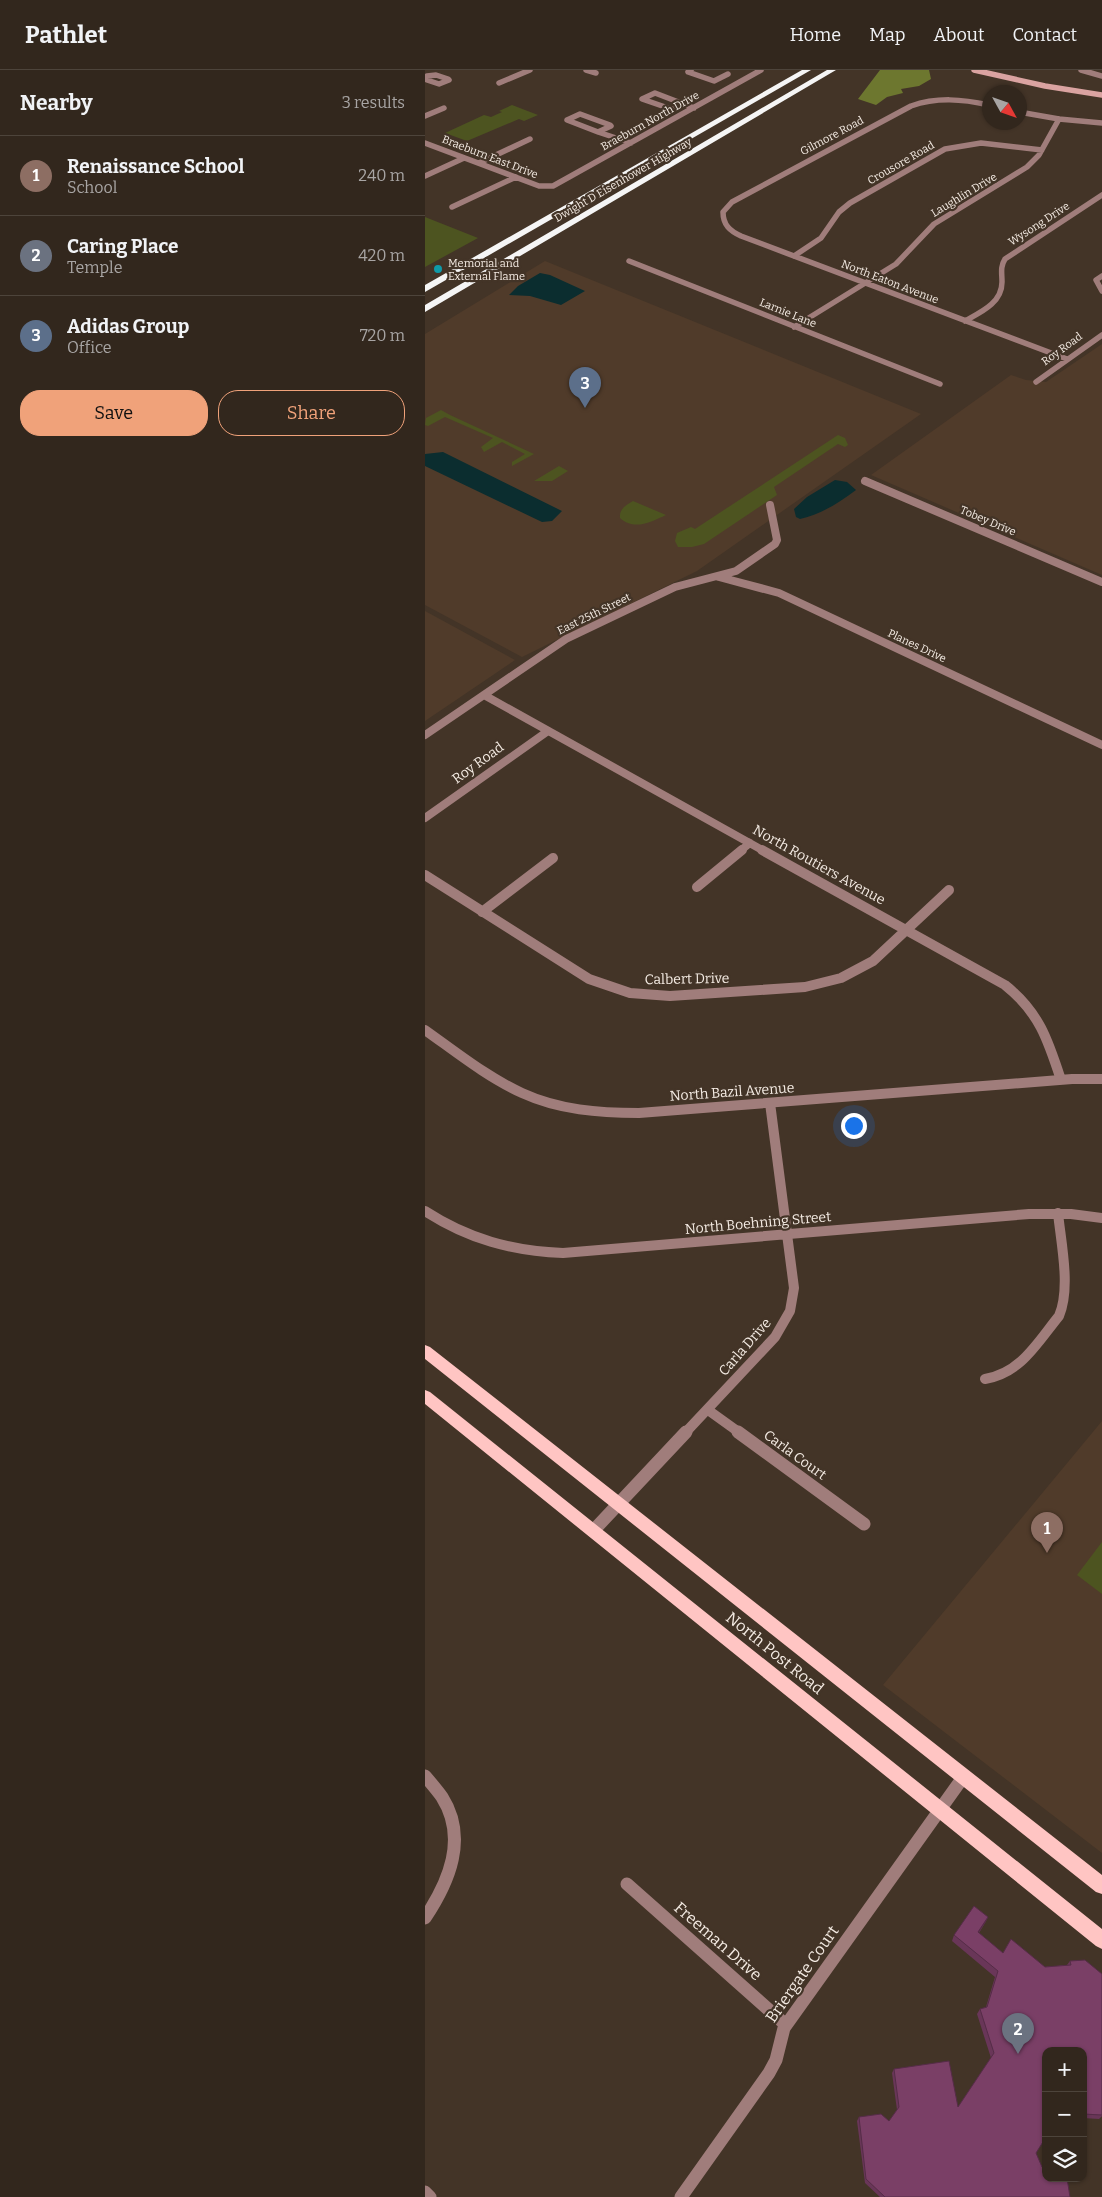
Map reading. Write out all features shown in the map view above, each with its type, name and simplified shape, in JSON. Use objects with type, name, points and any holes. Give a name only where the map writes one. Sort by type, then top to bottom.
[{"type":"highway","name":"Dwight D Eisenhower Highway","points":[[425,289],[807,70]]},
{"type":"highway","name":"Dwight D Eisenhower Highway","points":[[425,309],[759,113],[835,72]]},
{"type":"highway","points":[[425,316],[536,244]]},
{"type":"main road","points":[[974,70],[1045,86],[1102,95]]},
{"type":"main road","name":"North Post Road","points":[[425,1351],[1102,1886]]},
{"type":"main road","name":"North Post Road","points":[[425,1396],[1102,1940]]},
{"type":"street","points":[[499,84],[530,70]]},
{"type":"street","points":[[587,70],[595,73]]},
{"type":"street","points":[[691,70],[688,72],[713,80],[727,74],[717,70]]},
{"type":"street","name":"Braeburn North Drive","points":[[549,187],[558,185],[761,70]]},
{"type":"street","points":[[1081,70],[1102,76]]},
{"type":"street","points":[[721,78],[739,83]]},
{"type":"street","points":[[686,113],[642,99],[655,93],[694,108]]},
{"type":"street","name":"Gilmore Road","points":[[725,209],[732,202],[907,107],[927,101],[956,99],[982,104]]},
{"type":"street","points":[[674,109],[683,105]]},
{"type":"street","points":[[425,116],[444,108]]},
{"type":"street","points":[[1027,113],[1102,123]]},
{"type":"street","points":[[598,132],[611,125],[580,114],[567,120],[598,132],[631,143]]},
{"type":"street","name":"Laughlin Drive","points":[[794,327],[896,264],[909,253],[923,234],[934,224],[1030,165],[1059,119]]},
{"type":"street","points":[[479,163],[530,139]]},
{"type":"street","name":"Braeburn East Drive","points":[[425,143],[539,186],[549,187]]},
{"type":"street","name":"Crousore Road","points":[[794,256],[821,238],[839,212],[851,203],[943,150],[979,143],[1041,150]]},
{"type":"street","points":[[425,176],[464,158]]},
{"type":"street","points":[[452,208],[516,177]]},
{"type":"street","name":"Wysong Drive","points":[[965,321],[990,305],[1000,294],[1002,285],[1000,269],[1005,259],[1102,195]]},
{"type":"street","name":"North Eaton Avenue","points":[[725,209],[723,220],[732,231],[1067,359]]},
{"type":"street","name":"Larnie Lane","points":[[629,261],[940,384]]},
{"type":"street","points":[[1102,276],[1096,280],[1102,291]]},
{"type":"street","name":"Roy Road","points":[[1036,382],[1102,335]]},
{"type":"street","name":"Tobey Drive","points":[[865,481],[1102,582]]},
{"type":"street","name":"East 25th Street","points":[[425,735],[573,635],[675,587],[736,571],[775,544],[777,540],[770,505]]},
{"type":"street","name":"Planes Drive","points":[[719,576],[779,593],[1102,745]]},
{"type":"street","name":"North Routiers Avenue","points":[[484,695],[1005,985],[1024,1001],[1039,1020],[1046,1032],[1061,1080]]},
{"type":"street","name":"Roy Road","points":[[425,818],[547,731]]},
{"type":"street","points":[[697,887],[750,843]]},
{"type":"street","points":[[482,912],[553,858]]},
{"type":"street","name":"Calbert Drive","points":[[425,875],[589,979],[625,992],[658,996],[801,987],[841,978],[869,964],[949,890]]},
{"type":"street","name":"North Bazil Avenue","points":[[425,1030],[511,1088],[568,1108],[598,1112],[628,1114],[1061,1080]]},
{"type":"street","points":[[1061,1080],[1102,1079]]},
{"type":"street","name":"Carla Drive","points":[[593,1531],[770,1343],[781,1330],[791,1311],[794,1288],[770,1103]]},
{"type":"street","name":"North Boehning Street","points":[[425,1211],[451,1227],[479,1240],[516,1249],[547,1253],[585,1252],[1058,1213],[1102,1218]]},
{"type":"street","points":[[985,1379],[1005,1375],[1015,1369],[1059,1316],[1063,1306],[1065,1286],[1058,1213]]},
{"type":"street","name":"Carla Court","points":[[708,1410],[864,1524]]},
{"type":"street","points":[[425,1776],[443,1798],[452,1825],[454,1855],[447,1882],[434,1908],[425,1918]]},
{"type":"street","name":"Briergate Court","points":[[681,2197],[769,2073],[776,2060],[781,2034],[786,2025],[964,1776]]},
{"type":"street","name":"Freeman Drive","points":[[627,1884],[786,2025]]},
{"type":"street","points":[[425,2192],[430,2197]]},
{"type":"shaded area","points":[[545,261],[921,414],[697,571],[522,657],[425,605],[425,334]]},
{"type":"shaded area","points":[[1102,344],[1102,575],[871,475],[1011,375],[1026,380],[1046,382]]},
{"type":"shaded area","points":[[425,611],[515,660],[425,721]]},
{"type":"shaded area","points":[[1102,1421],[1102,1853],[883,1685]]},
{"type":"green space","points":[[880,70],[929,70],[931,79],[919,86],[901,89],[903,93],[887,97],[876,105],[858,99]]},
{"type":"green space","points":[[512,105],[538,115],[524,121],[519,119],[467,141],[445,133],[484,115],[491,117]]},
{"type":"green space","points":[[425,217],[478,238],[425,267]]},
{"type":"green space","points":[[441,410],[534,454],[512,466],[512,462],[525,454],[502,442],[484,452],[481,447],[493,438],[445,417],[428,426],[425,425],[426,418]]},
{"type":"green space","points":[[838,435],[845,438],[848,445],[845,447],[838,444],[774,487],[777,495],[704,544],[692,547],[678,547],[675,541],[677,533],[691,527],[695,529]]},
{"type":"green space","points":[[559,466],[568,471],[552,481],[534,481]]},
{"type":"green space","points":[[633,501],[666,515],[643,524],[637,525],[625,522],[620,518],[621,512]]},
{"type":"green space","points":[[1102,1542],[1102,1594],[1077,1575]]},
{"type":"water","points":[[540,273],[550,275],[585,291],[561,305],[530,296],[509,295],[518,286]]},
{"type":"water","points":[[443,452],[562,511],[552,521],[542,522],[425,466],[425,454]]},
{"type":"water","points":[[835,480],[847,482],[856,490],[822,511],[800,519],[796,517],[794,509],[807,497]]},
{"type":"building","points":[[974,1906],[988,1917],[978,1932],[1003,1953],[1011,1939],[1045,1967],[1071,1965],[1070,1961],[1085,1960],[1102,1974],[1102,2115],[1087,2114],[1087,2047],[1042,2047],[1042,2143],[1036,2153],[1042,2167],[1042,2182],[1068,2182],[1070,2197],[885,2197],[866,2179],[859,2117],[881,2114],[889,2121],[899,2107],[894,2069],[949,2061],[958,2107],[994,2053],[980,2009],[987,2007],[998,1971],[954,1935]]},
{"type":"place","name":"Memorial and External Flame","points":[[438,269]]},
{"type":"place","name":"Adidas Group","points":[[585,408]]},
{"type":"place","name":"Renaissance School","points":[[1047,1553]]},
{"type":"place","name":"Caring Place","points":[[1018,2054]]}]
